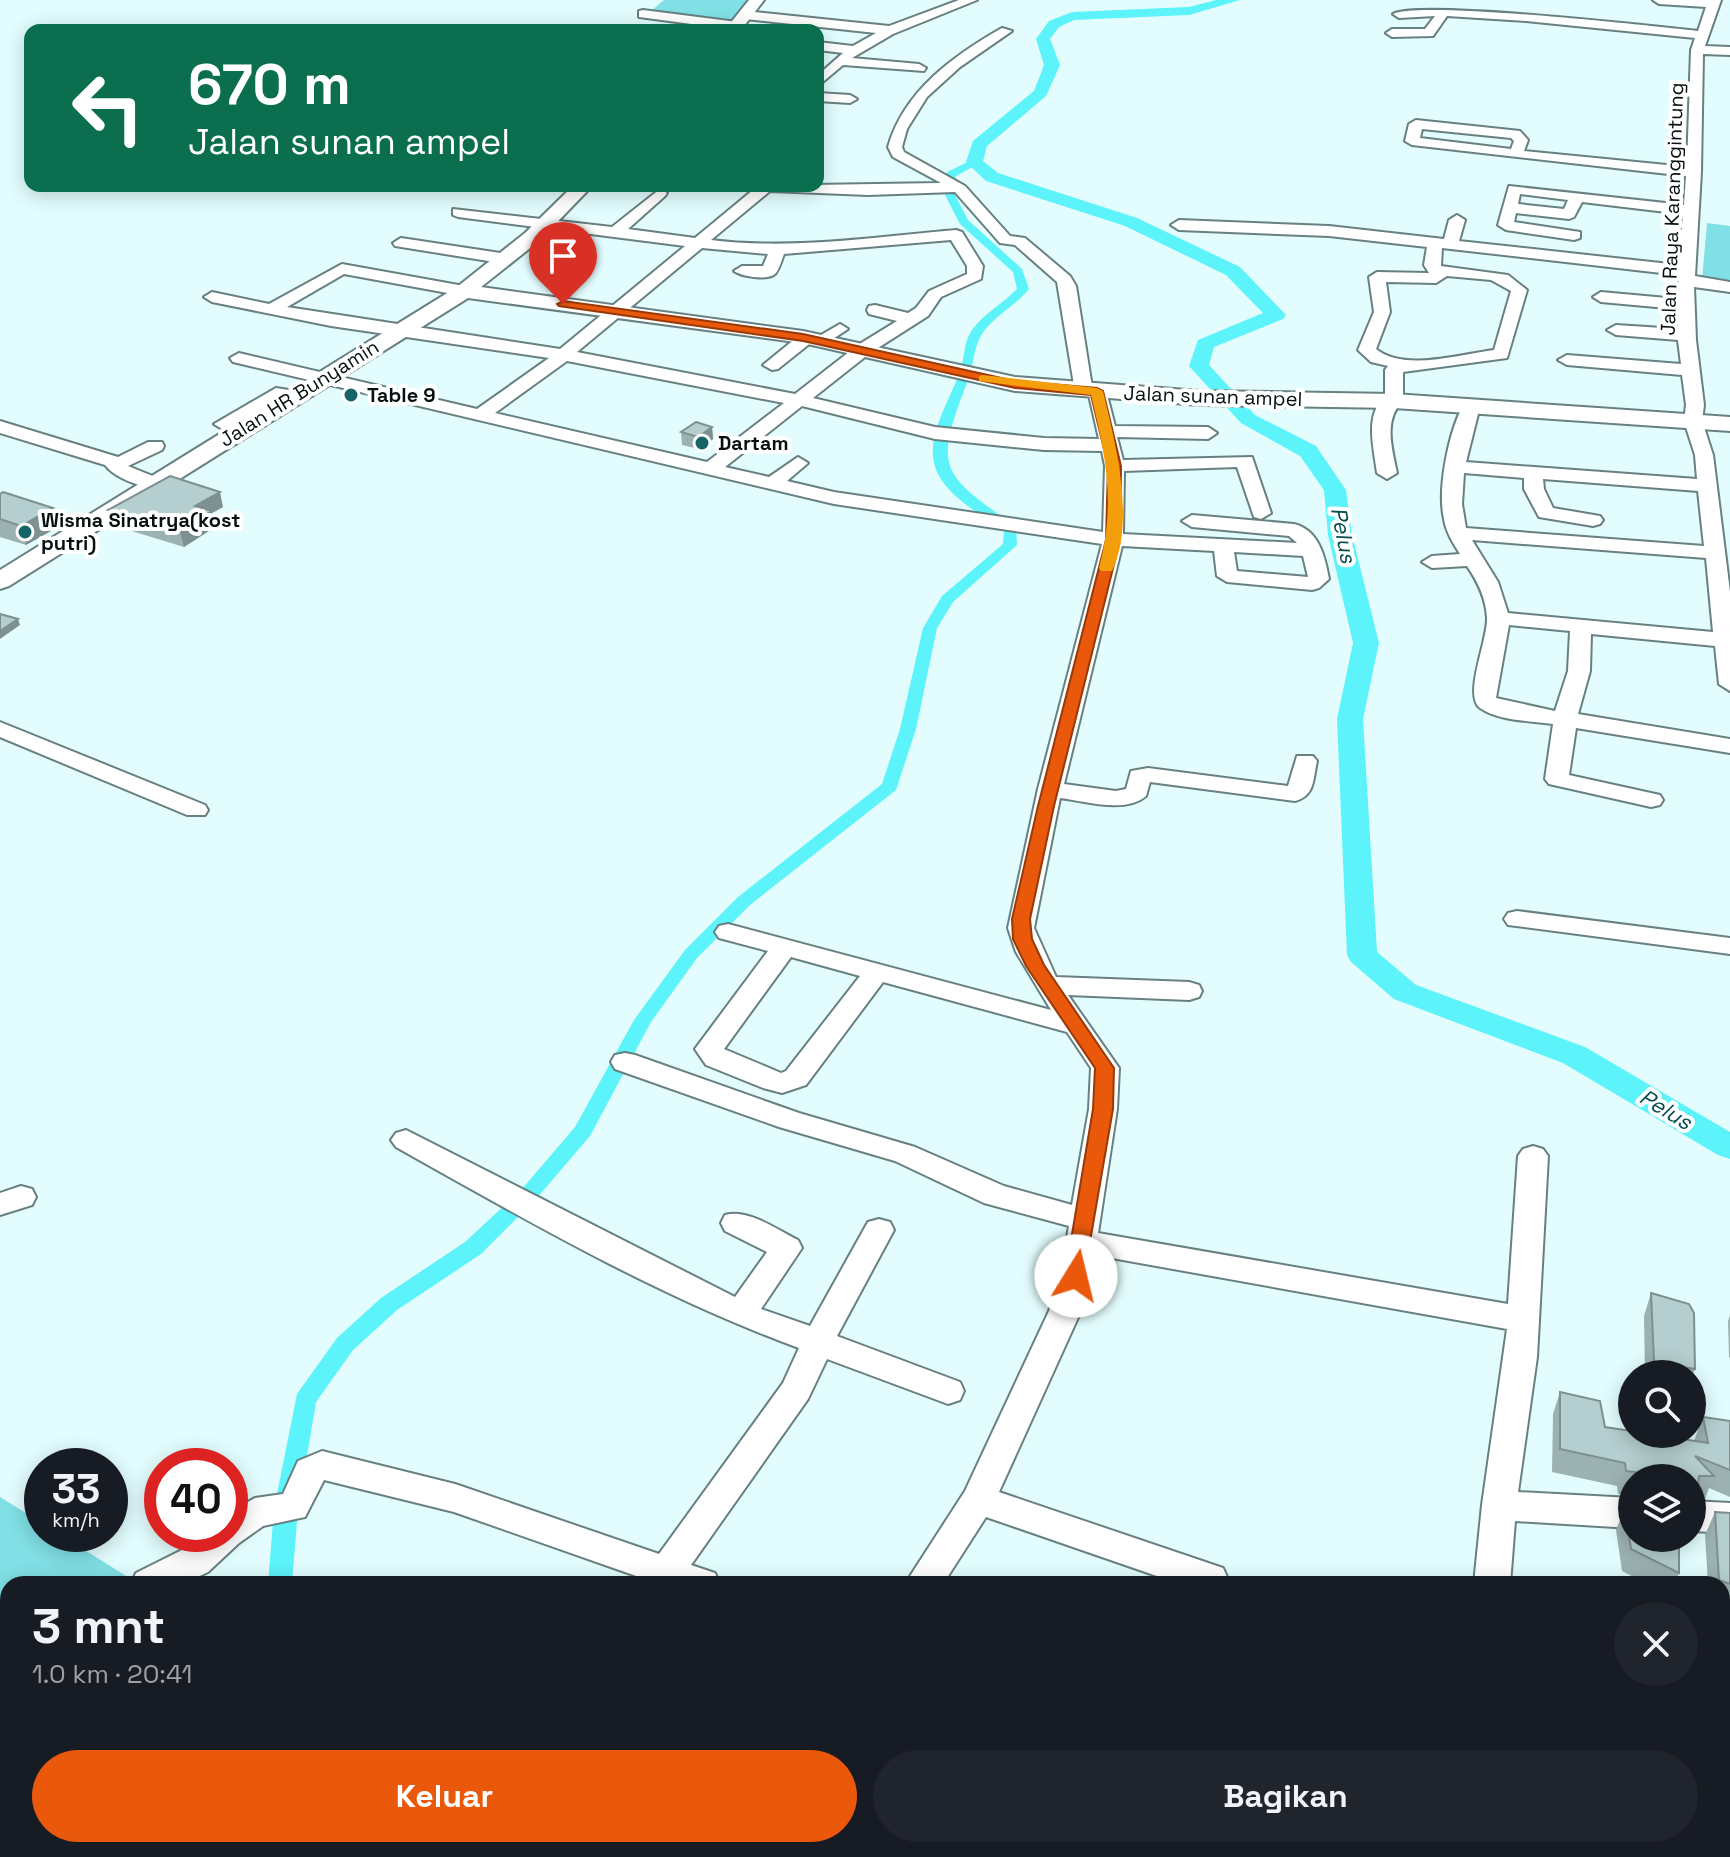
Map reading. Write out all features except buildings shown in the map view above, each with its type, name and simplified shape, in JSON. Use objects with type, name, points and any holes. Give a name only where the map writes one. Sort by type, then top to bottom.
[{"type":"main road","points":[[738,24],[757,0]]},
{"type":"main road","name":"Jalan HR Bunyamin","points":[[0,581],[464,291],[507,259],[577,192]]},
{"type":"main road","name":"Jalan sunan ampel","points":[[464,291],[779,334],[818,334],[967,375],[1090,391],[1200,398],[1469,401],[1730,424]]},
{"type":"street","points":[[638,10],[654,0]]},
{"type":"street","points":[[824,73],[888,30],[971,0]]},
{"type":"street","points":[[1659,0],[1717,7]]},
{"type":"street","points":[[919,1],[956,5]]},
{"type":"street","name":"Jalan Raya Karanggintung","points":[[1717,7],[1700,42],[1687,335],[1695,405],[1693,421],[1702,442],[1707,479],[1722,519],[1715,553],[1725,607],[1730,684]]},
{"type":"street","points":[[1406,8],[1526,17],[1700,42],[1730,51]]},
{"type":"street","points":[[638,10],[738,24]]},
{"type":"street","points":[[1392,33],[1429,33],[1443,13]]},
{"type":"street","points":[[824,27],[888,30]]},
{"type":"street","points":[[928,1576],[978,1500],[1065,1311],[1083,1230],[1103,1109],[1105,1068],[1047,985],[1029,952],[1021,928],[1050,789],[1113,540],[1110,448],[1090,391],[1067,284],[1058,272],[1019,241],[1006,240],[957,187],[898,154],[895,141],[919,99],[959,58],[1006,31]]},
{"type":"street","points":[[824,47],[854,50]]},
{"type":"street","points":[[838,61],[919,68]]},
{"type":"street","points":[[824,97],[850,99]]},
{"type":"street","points":[[1516,154],[1520,137],[1510,133],[1419,123],[1412,141],[1516,154],[1694,172]]},
{"type":"street","points":[[1574,235],[1505,224],[1517,181],[1577,196],[1692,210]]},
{"type":"street","points":[[824,189],[868,191],[957,187]]},
{"type":"street","points":[[1656,188],[1657,205]]},
{"type":"street","points":[[480,415],[538,376],[614,311],[639,295],[755,192]]},
{"type":"street","points":[[613,234],[660,193]]},
{"type":"street","points":[[1509,208],[1569,214],[1577,196]]},
{"type":"street","points":[[458,212],[697,245],[778,249],[956,235],[975,266],[975,276],[935,294],[922,312],[864,349],[710,469]]},
{"type":"street","points":[[1436,270],[1496,278],[1516,285],[1519,290],[1502,352],[1461,360],[1404,364],[1377,358],[1367,350],[1382,312],[1377,277],[1439,276],[1432,265],[1457,220]]},
{"type":"street","points":[[1179,225],[1303,229],[1688,275],[1730,287]]},
{"type":"street","points":[[401,243],[507,259]]},
{"type":"street","points":[[742,271],[769,271],[778,249]]},
{"type":"street","points":[[270,310],[342,269],[464,291]]},
{"type":"street","points":[[212,297],[398,332],[563,355],[799,400],[944,434],[1245,461],[1261,513]]},
{"type":"street","points":[[1601,297],[1688,305]]},
{"type":"street","points":[[875,310],[910,319]]},
{"type":"street","points":[[1616,330],[1687,335]]},
{"type":"street","points":[[772,365],[818,334]]},
{"type":"street","points":[[239,358],[822,495],[1113,540],[1312,550]]},
{"type":"street","points":[[1567,360],[1690,370]]},
{"type":"street","points":[[1387,473],[1380,430],[1392,401],[1394,370],[1404,364]]},
{"type":"street","points":[[1469,401],[1454,467],[1452,509],[1458,533],[1493,586],[1498,618],[1483,694],[1486,702],[1497,708],[1730,746]]},
{"type":"street","points":[[0,427],[116,465],[118,469],[153,483]]},
{"type":"street","points":[[1110,448],[1208,433]]},
{"type":"street","points":[[116,465],[155,446]]},
{"type":"street","points":[[772,484],[798,463]]},
{"type":"street","points":[[1454,467],[1707,479],[1730,474]]},
{"type":"street","points":[[1533,473],[1534,489],[1546,513],[1593,520]]},
{"type":"street","points":[[822,495],[837,478]]},
{"type":"street","points":[[1192,521],[1294,530],[1300,533],[1312,550],[1319,579],[1312,584],[1227,576],[1223,544]]},
{"type":"street","points":[[1458,533],[1715,553]]},
{"type":"street","points":[[1432,562],[1473,559]]},
{"type":"street","points":[[1498,618],[1725,640]]},
{"type":"street","points":[[1581,627],[1579,671],[1565,720],[1557,779],[1651,800]]},
{"type":"street","points":[[0,729],[196,810]]},
{"type":"street","points":[[1050,789],[1125,798],[1138,791],[1139,776],[1148,775],[1295,794],[1299,792],[1305,761]]},
{"type":"street","points":[[1517,919],[1730,946]]},
{"type":"street","points":[[728,932],[1078,1026]]},
{"type":"street","points":[[785,947],[709,1049],[716,1058],[773,1081],[782,1083],[796,1078],[877,972]]},
{"type":"street","points":[[1047,985],[1189,991]]},
{"type":"street","points":[[625,1062],[789,1120],[905,1154],[1083,1230],[1174,1260],[1523,1319]]},
{"type":"street","points":[[406,1140],[520,1203],[740,1314],[948,1391]]},
{"type":"street","points":[[1493,1576],[1499,1505],[1521,1357],[1533,1156]]},
{"type":"street","points":[[736,1223],[787,1248],[740,1314]]},
{"type":"street","points":[[663,1576],[796,1390],[818,1342],[879,1230]]},
{"type":"street","points":[[248,1518],[299,1500],[306,1475],[314,1466],[322,1465],[455,1498],[653,1576]]},
{"type":"street","points":[[978,1500],[1201,1576]]},
{"type":"street","points":[[1499,1505],[1618,1512]]},
{"type":"street","points":[[1706,1517],[1730,1518]]},
{"type":"street","points":[[165,1576],[195,1561],[205,1552]]},
{"type":"shaded area","points":[[664,0],[750,0],[732,22],[651,11]]},
{"type":"shaded area","points":[[1707,223],[1730,226],[1730,284],[1702,281]]},
{"type":"shaded area","points":[[0,1497],[24,1512],[24,1552],[88,1552],[126,1576],[0,1576]]},
{"type":"waterway","name":"Pelus","points":[[1233,0],[1189,11],[1072,16],[1054,24],[1043,39],[1052,65],[1041,93],[979,144],[974,162],[992,177],[1131,222],[1233,271],[1276,315],[1205,344],[1199,366],[1248,419],[1308,451],[1335,490],[1340,535],[1366,643],[1350,719],[1362,955],[1405,992],[1574,1055],[1730,1147]]},
{"type":"waterway","points":[[281,1576],[286,1509],[305,1400],[345,1344],[389,1304],[473,1248],[529,1194],[583,1131],[643,1020],[691,954],[744,901],[890,786],[908,729],[930,628],[947,599],[1010,545],[1011,530],[958,491],[940,464],[942,436],[968,365],[972,341],[988,319],[1023,289],[1018,271],[964,222],[947,189],[951,174],[974,162]]},
{"type":"slow traffic","points":[[983,379],[1097,391],[1115,466],[1113,540],[1107,568]]},
{"type":"place","name":"Table 9","points":[[351,395]]},
{"type":"place","name":"Dartam","points":[[702,443]]},
{"type":"place","name":"Wisma Sinatrya(kost putri)","points":[[25,532]]},
{"type":"route","points":[[563,304],[803,337],[978,378],[1097,391],[1115,466],[1113,540],[1021,919],[1022,939],[1036,966],[1105,1068],[1103,1109],[1076,1276]]}]
